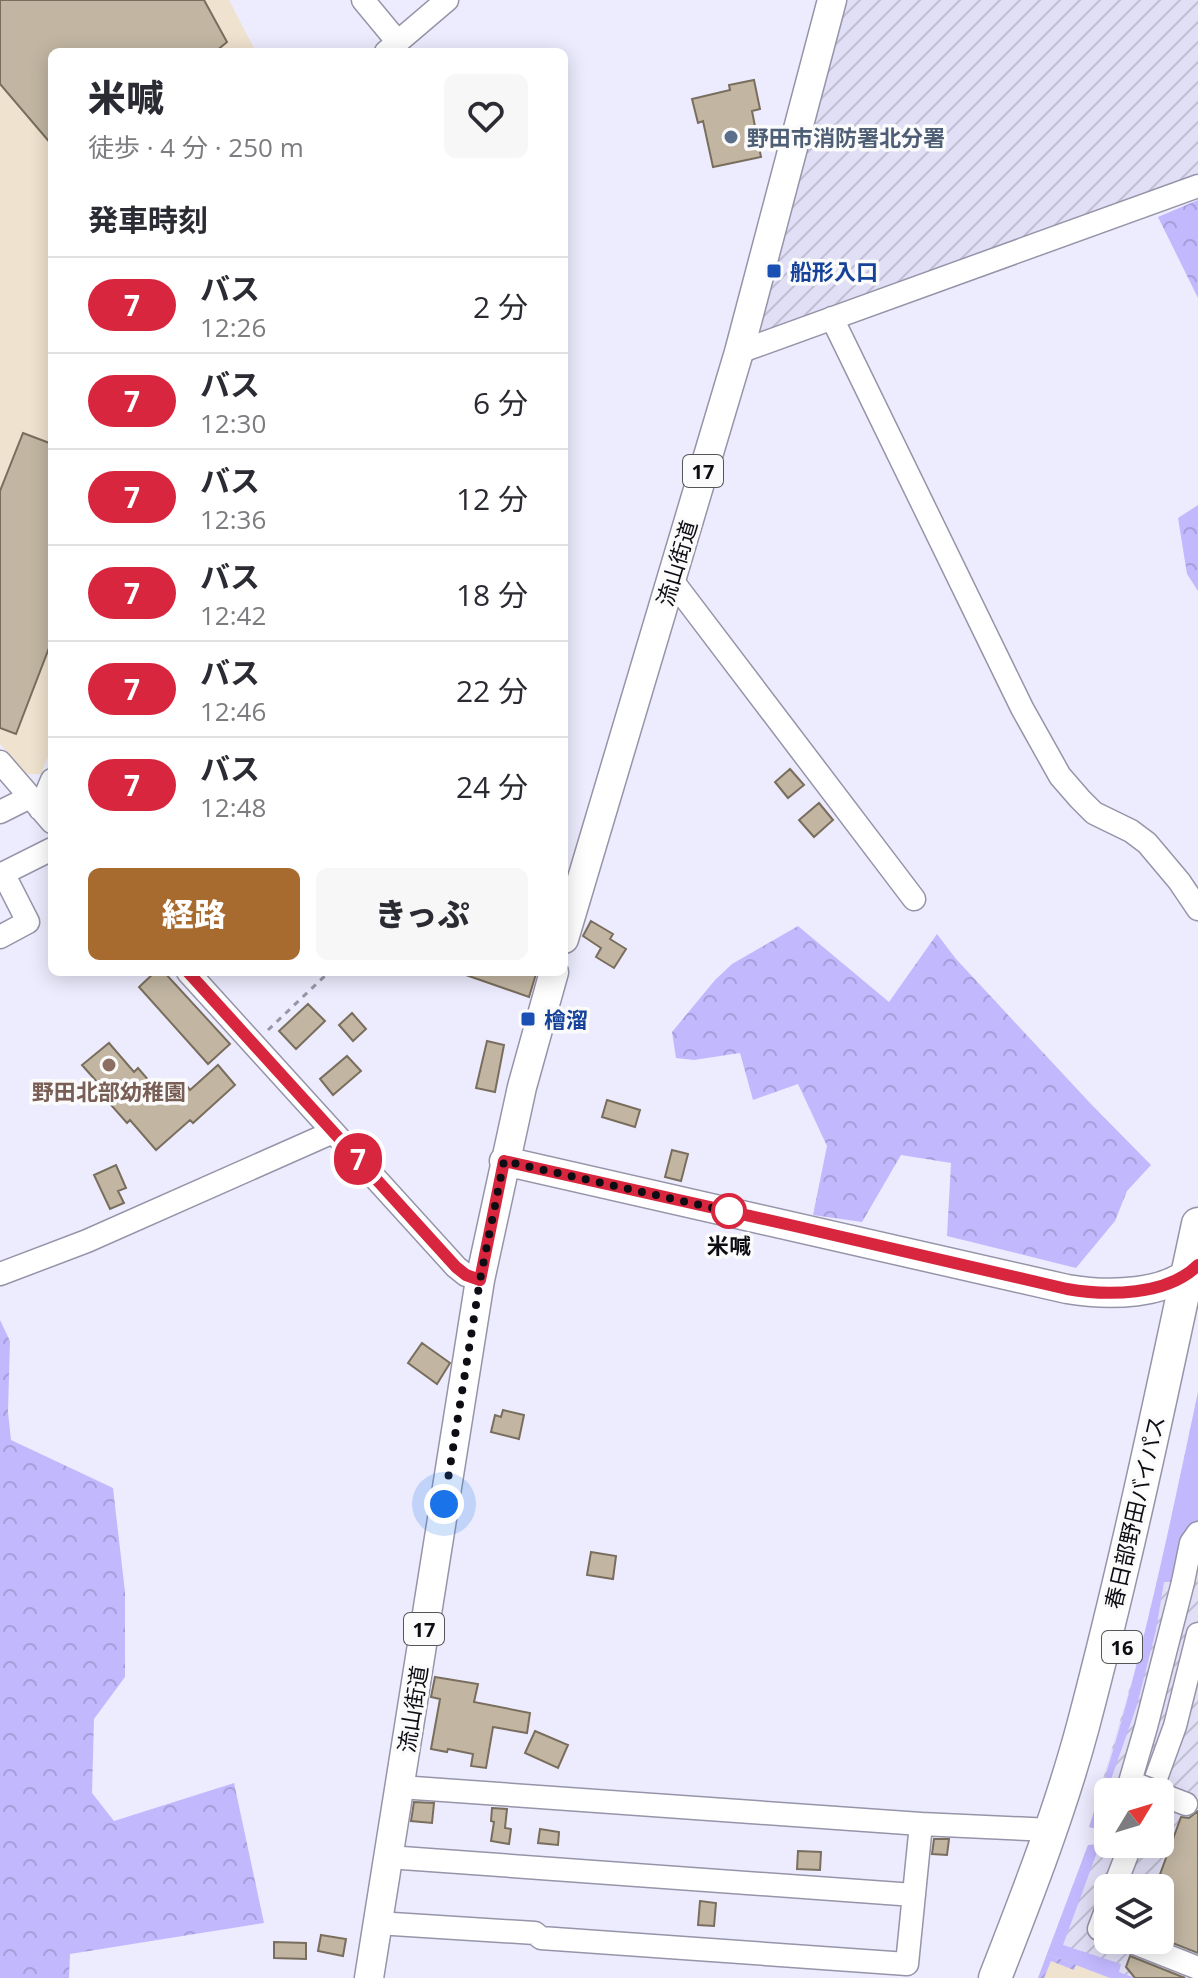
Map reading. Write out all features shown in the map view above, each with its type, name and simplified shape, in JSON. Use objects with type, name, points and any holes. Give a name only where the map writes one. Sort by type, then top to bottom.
[{"type":"highway","name":"春日部野田バイパス","points":[[995,1978],[1051,1830],[1083,1728],[1192,1271],[1198,1224]]},
{"type":"highway","name":"春日部野田バイパス","points":[[1015,1978],[1084,1787],[1097,1741],[1147,1557],[1198,1307]]},
{"type":"main road","name":"流山街道","points":[[568,926],[739,352],[832,0]]},
{"type":"main road","name":"流山街道","points":[[369,1978],[480,1280],[504,1161],[553,976]]},
{"type":"main road","points":[[504,1161],[1092,1293],[1113,1294],[1145,1289],[1192,1271]]},
{"type":"street","points":[[363,0],[391,46],[447,0]]},
{"type":"street","points":[[739,352],[1198,186]]},
{"type":"street","points":[[832,318],[1022,708],[1060,776],[1094,813],[1131,831],[1147,843],[1198,909]]},
{"type":"street","points":[[671,579],[914,899]]},
{"type":"street","points":[[0,762],[41,809]]},
{"type":"street","points":[[0,812],[41,809]]},
{"type":"street","points":[[0,937],[28,922],[2,874],[48,851]]},
{"type":"street","points":[[192,976],[456,1267],[480,1280]]},
{"type":"street","points":[[0,1274],[87,1241],[333,1132]]},
{"type":"street","points":[[1131,1778],[1191,1543],[1198,1533]]},
{"type":"street","points":[[1160,1778],[1198,1634]]},
{"type":"street","points":[[400,1787],[921,1824],[1051,1830]]},
{"type":"street","points":[[1174,1800],[1186,1804]]},
{"type":"street","points":[[377,1923],[907,1964],[921,1824]]},
{"type":"street","points":[[388,1857],[914,1895]]},
{"type":"street","points":[[1162,1954],[1198,1968]]},
{"type":"path","points":[[253,1044],[325,976]]},
{"type":"shaded area","points":[[0,0],[229,0],[254,48],[48,48],[48,756],[41,774],[26,774],[0,744]]},
{"type":"shaded area","points":[[845,0],[1198,0],[1198,187],[757,333]]},
{"type":"shaded area","points":[[1198,1392],[1198,1978],[1110,1978],[1047,1954],[1088,1845],[1094,1844],[1094,1858],[1174,1858],[1174,1778],[1103,1778],[1139,1656]]},
{"type":"shaded area","points":[[1094,1810],[1094,1828],[1089,1827]]},
{"type":"shaded area","points":[[1047,1954],[1110,1978],[1038,1978]]},
{"type":"green space","points":[[1198,200],[1198,298],[1158,217]]},
{"type":"green space","points":[[1198,505],[1198,591],[1187,574],[1178,518]]},
{"type":"green space","points":[[798,926],[889,1002],[937,934],[956,959],[1151,1165],[1127,1191],[1115,1221],[1076,1268],[947,1236],[951,1163],[901,1155],[862,1222],[813,1215],[827,1146],[798,1084],[753,1100],[740,1053],[694,1060],[676,1058],[672,1032],[715,980],[732,964]]},
{"type":"green space","points":[[0,1320],[10,1341],[8,1412],[11,1440],[113,1488],[125,1592],[125,1677],[94,1719],[92,1793],[114,1821],[234,1783],[264,1923],[70,1954],[69,1978],[0,1978]]},
{"type":"green space","points":[[1198,1392],[1198,1521],[1188,1541],[1176,1582],[1164,1582],[1156,1630],[1137,1705],[1111,1778],[1105,1778],[1122,1720],[1163,1556]]},
{"type":"green space","points":[[1094,1811],[1094,1828],[1089,1827]]},
{"type":"green space","points":[[1094,1844],[1095,1858],[1063,1945],[1121,1964],[1119,1972],[1135,1978],[1110,1978],[1047,1954],[1088,1845]]},
{"type":"green space","points":[[1047,1954],[1076,1965],[1074,1970],[1051,1961],[1044,1978],[1038,1978]]},
{"type":"building","points":[[0,0],[204,0],[227,42],[220,48],[48,48],[48,140],[0,84]]},
{"type":"building","points":[[754,80],[760,109],[752,111],[761,157],[713,167],[703,121],[698,123],[692,99],[730,90],[729,85]]},
{"type":"building","points":[[23,433],[48,442],[48,651],[16,734],[0,728],[0,491]]},
{"type":"building","points":[[790,769],[804,785],[788,798],[775,782]]},
{"type":"building","points":[[819,803],[833,820],[814,837],[799,820]]},
{"type":"building","points":[[591,921],[613,934],[610,939],[626,949],[614,968],[596,957],[601,948],[583,936]]},
{"type":"building","points":[[151,976],[168,976],[230,1044],[208,1064],[139,987]]},
{"type":"building","points":[[469,976],[535,976],[529,997]]},
{"type":"building","points":[[308,1004],[325,1021],[296,1049],[279,1031]]},
{"type":"building","points":[[352,1013],[366,1029],[353,1041],[339,1025]]},
{"type":"building","points":[[487,1041],[504,1045],[495,1092],[476,1088]]},
{"type":"building","points":[[109,1043],[134,1072],[138,1068],[168,1103],[187,1086],[190,1090],[218,1065],[235,1085],[193,1123],[190,1120],[156,1150],[130,1120],[127,1123],[111,1105],[114,1101],[82,1065]]},
{"type":"building","points":[[347,1056],[361,1071],[333,1095],[320,1079]]},
{"type":"building","points":[[607,1100],[640,1110],[635,1127],[602,1117]]},
{"type":"building","points":[[672,1150],[688,1154],[681,1181],[665,1177]]},
{"type":"building","points":[[116,1165],[126,1188],[118,1191],[124,1203],[110,1209],[94,1175]]},
{"type":"building","points":[[422,1343],[450,1363],[437,1384],[408,1363]]},
{"type":"building","points":[[503,1410],[524,1415],[519,1439],[491,1432],[495,1415],[501,1417]]},
{"type":"building","points":[[591,1552],[616,1556],[613,1579],[587,1575]]},
{"type":"building","points":[[435,1677],[478,1684],[474,1702],[530,1713],[527,1733],[493,1727],[486,1768],[471,1766],[473,1754],[431,1749],[440,1699],[431,1697]]},
{"type":"building","points":[[535,1731],[568,1745],[558,1768],[525,1753]]},
{"type":"building","points":[[414,1802],[434,1803],[432,1823],[411,1821]]},
{"type":"building","points":[[492,1808],[507,1809],[505,1828],[511,1829],[509,1844],[491,1841],[494,1822],[491,1821]]},
{"type":"building","points":[[1198,1811],[1198,1953],[1174,1944],[1174,1874],[1160,1874],[1166,1858],[1174,1858],[1174,1836],[1181,1817],[1189,1818]]},
{"type":"building","points":[[540,1829],[559,1832],[558,1845],[538,1843]]},
{"type":"building","points":[[934,1839],[949,1839],[947,1855],[932,1854]]},
{"type":"building","points":[[798,1851],[821,1852],[820,1870],[797,1869]]},
{"type":"building","points":[[700,1901],[716,1903],[714,1926],[698,1925]]},
{"type":"building","points":[[321,1935],[346,1939],[343,1956],[318,1951]]},
{"type":"building","points":[[274,1942],[306,1943],[306,1959],[274,1958]]},
{"type":"building","points":[[1130,1956],[1185,1978],[1135,1978],[1126,1967]]},
{"type":"bus line","name":"7","points":[[192,976],[456,1267],[480,1280],[504,1161],[1092,1293],[1113,1294],[1169,1283],[1187,1277],[1198,1265]]},
{"type":"place","name":"野田市消防署北分署","points":[[731,137]]},
{"type":"place","name":"船形入口","points":[[774,271]]},
{"type":"place","name":"檜溜","points":[[528,1019]]},
{"type":"place","name":"野田北部幼稚園","points":[[109,1065]]},
{"type":"place","name":"米喊","points":[[729,1211]]},
{"type":"route","points":[[444,1504],[480,1280],[504,1161],[740,1214],[729,1211]]}]
